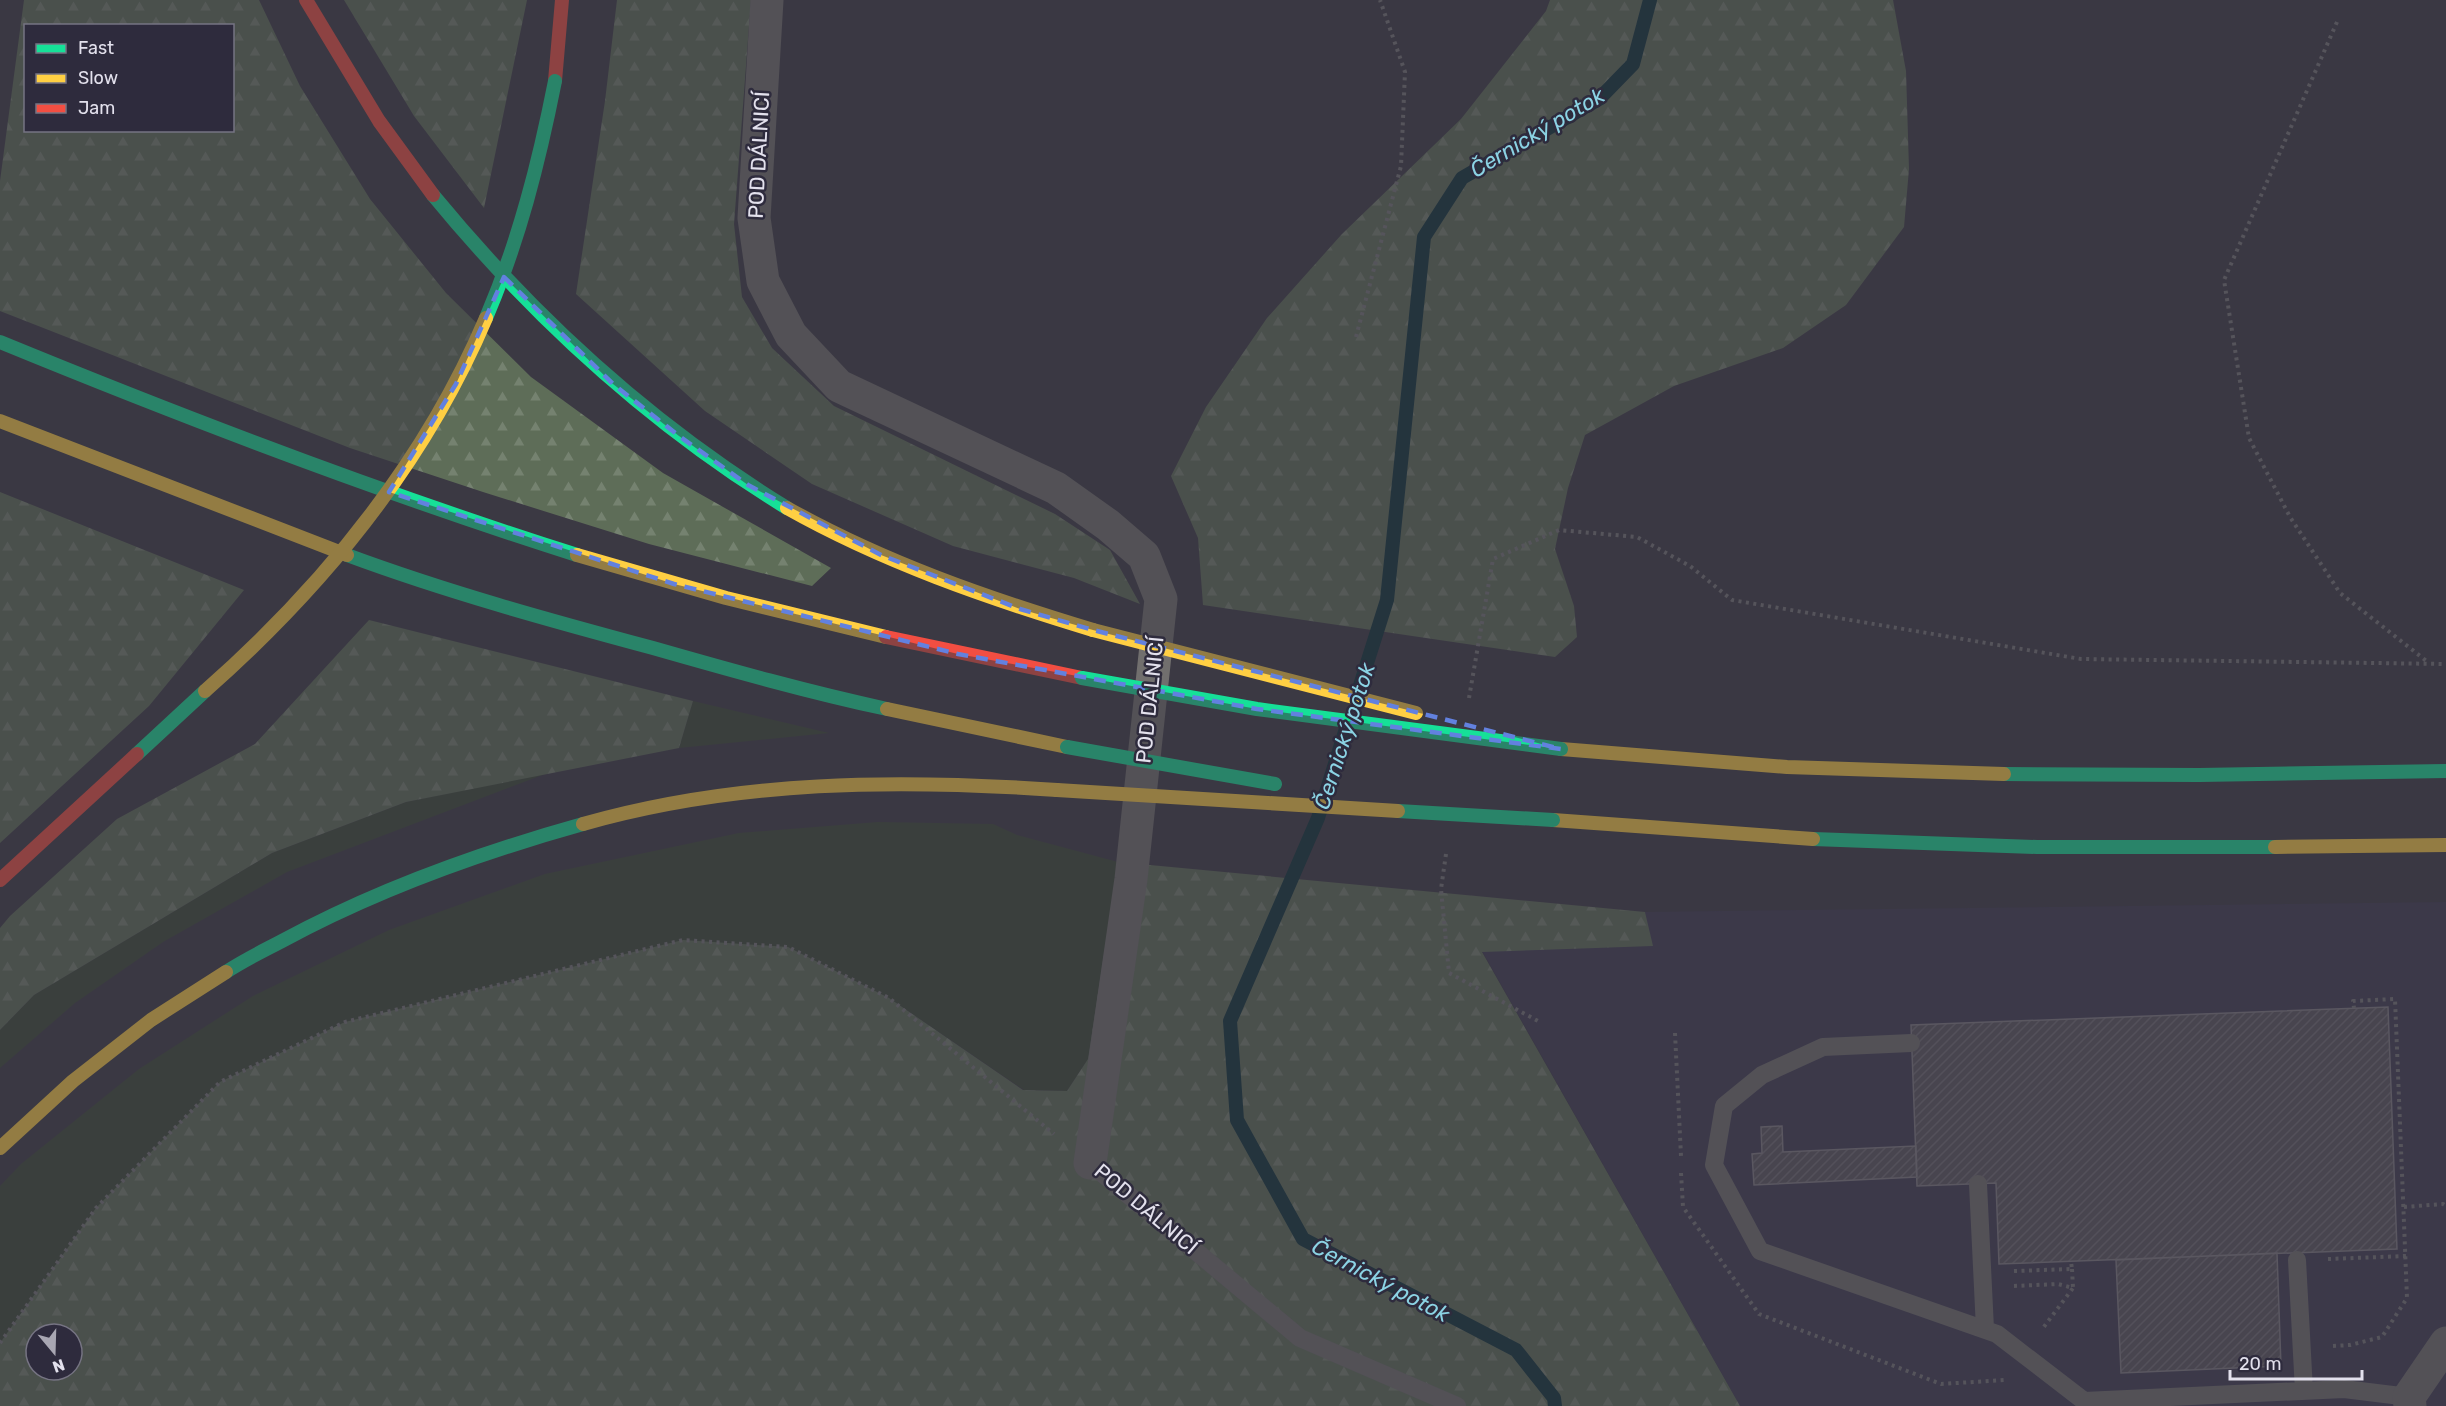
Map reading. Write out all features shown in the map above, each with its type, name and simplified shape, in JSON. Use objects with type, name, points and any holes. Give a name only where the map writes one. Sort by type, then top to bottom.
[{"type":"highway","points":[[306,0],[344,67],[389,137],[439,203],[493,266],[543,318],[613,384],[679,436],[740,479],[813,522],[881,555],[950,584],[1020,609],[1093,630],[1561,748]]},
{"type":"highway","points":[[0,880],[264,638],[318,582],[355,538],[415,454],[456,384],[486,321],[512,256],[545,140],[555,81],[562,0]]},
{"type":"highway","points":[[0,342],[146,403],[282,454],[527,538],[674,584],[835,626],[958,654],[1257,709],[1561,748],[1786,767],[1962,774],[2225,776],[2446,771]]},
{"type":"highway","points":[[0,421],[255,521],[415,580],[531,615],[831,697],[1067,747],[1236,778],[1293,786]]},
{"type":"highway","points":[[0,1148],[75,1078],[142,1027],[214,980],[288,937],[364,899],[446,866],[551,832],[614,815],[701,798],[846,784],[962,782],[1057,790],[1553,820],[1792,839],[1981,847],[2223,848],[2446,844]]},
{"type":"highway","points":[[1350,794],[1553,820]]},
{"type":"street","name":"POD DÁLNICÍ","points":[[767,0],[754,218],[763,281],[791,335],[838,386],[1056,488],[1108,525],[1144,556],[1161,599],[1131,879],[1090,1163]]},
{"type":"street","points":[[2406,1403],[2446,1343]]},
{"type":"lane","points":[[1911,1043],[1823,1047],[1761,1075],[1724,1106],[1714,1165],[1760,1251],[1997,1334],[2084,1401],[2344,1389],[2406,1403]]},
{"type":"lane","name":"POD DÁLNICÍ","points":[[1090,1163],[1300,1338],[1457,1406]]},
{"type":"lane","points":[[1978,1184],[1985,1329]]},
{"type":"lane","points":[[2297,1260],[2304,1391]]},
{"type":"path","points":[[1356,337],[1401,166],[1405,72],[1380,0]]},
{"type":"path","points":[[2337,22],[2224,280],[2249,438],[2290,517],[2340,593],[2430,663]]},
{"type":"path","points":[[1468,707],[1493,559],[1559,530],[1637,537],[1690,566],[1732,600],[2081,659],[2446,664]]},
{"type":"path","points":[[1447,844],[1441,889],[1449,973],[1538,1021]]},
{"type":"path","points":[[0,1343],[96,1208],[220,1082],[345,1022],[683,940],[788,947],[889,998],[1090,1163]]},
{"type":"path","points":[[2327,1390],[2325,1347],[2350,1345],[2382,1337],[2407,1298],[2395,999],[2353,1001],[2354,1008]]},
{"type":"path","points":[[2404,1207],[2443,1204],[2446,1206]]},
{"type":"path","points":[[2297,1260],[2406,1256]]},
{"type":"path","points":[[2072,1269],[2073,1288]]},
{"type":"highlighted area","points":[[504,277],[613,384],[679,436],[748,485],[881,555],[1020,609],[1093,630],[1561,749],[1257,709],[958,654],[674,584],[389,492],[456,384]]},
{"type":"shaded area","points":[[2446,902],[2446,1406],[1740,1406],[1482,951],[1652,946],[1645,912]]},
{"type":"green space","points":[[24,0],[259,0],[300,86],[370,199],[446,293],[531,377],[663,473],[831,568],[812,586],[649,544],[350,448],[0,311],[0,181]]},
{"type":"green space","points":[[344,0],[527,0],[484,208],[414,116]]},
{"type":"green space","points":[[617,0],[751,0],[734,224],[742,297],[772,348],[834,406],[1055,514],[1110,550],[1140,604],[1074,578],[953,546],[812,484],[705,411],[576,294],[605,101]]},
{"type":"green space","points":[[1550,0],[1893,0],[1906,71],[1909,169],[1904,227],[1846,305],[1783,348],[1674,386],[1585,435],[1568,488],[1555,549],[1574,606],[1577,637],[1555,657],[1203,605],[1198,538],[1171,476],[1206,407],[1267,318],[1342,234],[1461,119],[1546,11]]},
{"type":"green space","points":[[0,492],[244,590],[149,706],[0,843]]},
{"type":"green space","points":[[369,620],[693,701],[679,748],[406,802],[272,853],[34,995],[0,1030],[0,928],[10,916],[117,819],[255,744]]},
{"type":"green space","points":[[693,701],[829,733],[679,748]]},
{"type":"green space","points":[[553,771],[287,872],[163,942],[75,1003],[0,1068],[0,1030],[34,995],[272,853],[406,802]]},
{"type":"green space","points":[[878,822],[993,824],[1017,835],[1118,862],[1088,1059],[1067,1091],[1024,1090],[889,998],[788,947],[96,1208],[0,1343],[0,1186],[21,1164],[139,1069],[253,996],[389,930],[545,874],[739,833]]},
{"type":"green space","points":[[1118,862],[1645,912],[1653,946],[1482,952],[1740,1406],[0,1406],[0,1343],[96,1208],[220,1082],[345,1022],[683,940],[788,947],[889,998],[1023,1090],[1067,1091],[1088,1059]]},
{"type":"building","points":[[2388,1007],[2397,1249],[1999,1264],[1996,1183],[1917,1186],[1911,1025]]},
{"type":"building","points":[[1782,1126],[1783,1152],[1916,1146],[1917,1177],[1754,1185],[1752,1154],[1762,1153],[1761,1127]]},
{"type":"building","points":[[2277,1253],[2281,1366],[2121,1373],[2116,1260]]},
{"type":"waterway","name":"Černický potok","points":[[1356,698],[1387,600],[1424,237],[1462,178],[1599,99],[1633,64],[1650,0]]},
{"type":"waterway","name":"Černický potok","points":[[1348,722],[1318,818],[1230,1021],[1237,1120],[1303,1239],[1516,1350],[1554,1398],[1555,1406]]},
{"type":"traffic: fast","points":[[486,318],[527,201],[555,81]]},
{"type":"traffic: fast","points":[[433,195],[512,284],[597,366],[688,441],[787,508]]},
{"type":"traffic: fast","points":[[0,342],[286,454],[431,507],[577,555]]},
{"type":"traffic: fast","points":[[347,555],[422,581],[537,616],[769,680],[887,709]]},
{"type":"traffic: fast","points":[[1082,678],[1257,709],[1561,749]]},
{"type":"traffic: fast","points":[[137,754],[205,691]]},
{"type":"traffic: fast","points":[[1067,747],[1275,784]]},
{"type":"traffic: fast","points":[[2004,774],[2199,775],[2446,771]]},
{"type":"traffic: fast","points":[[1398,811],[1553,820]]},
{"type":"traffic: fast","points":[[226,972],[318,922],[392,889],[467,860],[583,824]]},
{"type":"traffic: fast","points":[[1813,839],[2037,847],[2275,847]]},
{"type":"traffic: slow","points":[[205,691],[290,609],[367,520],[433,423],[461,372],[486,318]]},
{"type":"traffic: slow","points":[[0,421],[347,555]]},
{"type":"traffic: slow","points":[[787,508],[898,562],[975,592],[1093,630]]},
{"type":"traffic: slow","points":[[577,555],[726,598],[886,637]]},
{"type":"traffic: slow","points":[[1093,630],[1416,713]]},
{"type":"traffic: slow","points":[[887,709],[1067,747]]},
{"type":"traffic: slow","points":[[1561,749],[1787,767],[2004,774]]},
{"type":"traffic: slow","points":[[583,824],[641,809],[700,799],[818,786],[937,784],[1057,790]]},
{"type":"traffic: slow","points":[[1057,790],[1398,811]]},
{"type":"traffic: slow","points":[[1553,820],[1813,839]]},
{"type":"traffic: slow","points":[[2275,847],[2446,845]]},
{"type":"traffic: slow","points":[[0,1148],[73,1081],[151,1020],[226,972]]},
{"type":"traffic: jam","points":[[306,0],[379,121],[433,195]]},
{"type":"traffic: jam","points":[[555,81],[562,0]]},
{"type":"traffic: jam","points":[[886,637],[1082,678]]},
{"type":"traffic: jam","points":[[0,880],[137,754]]}]
